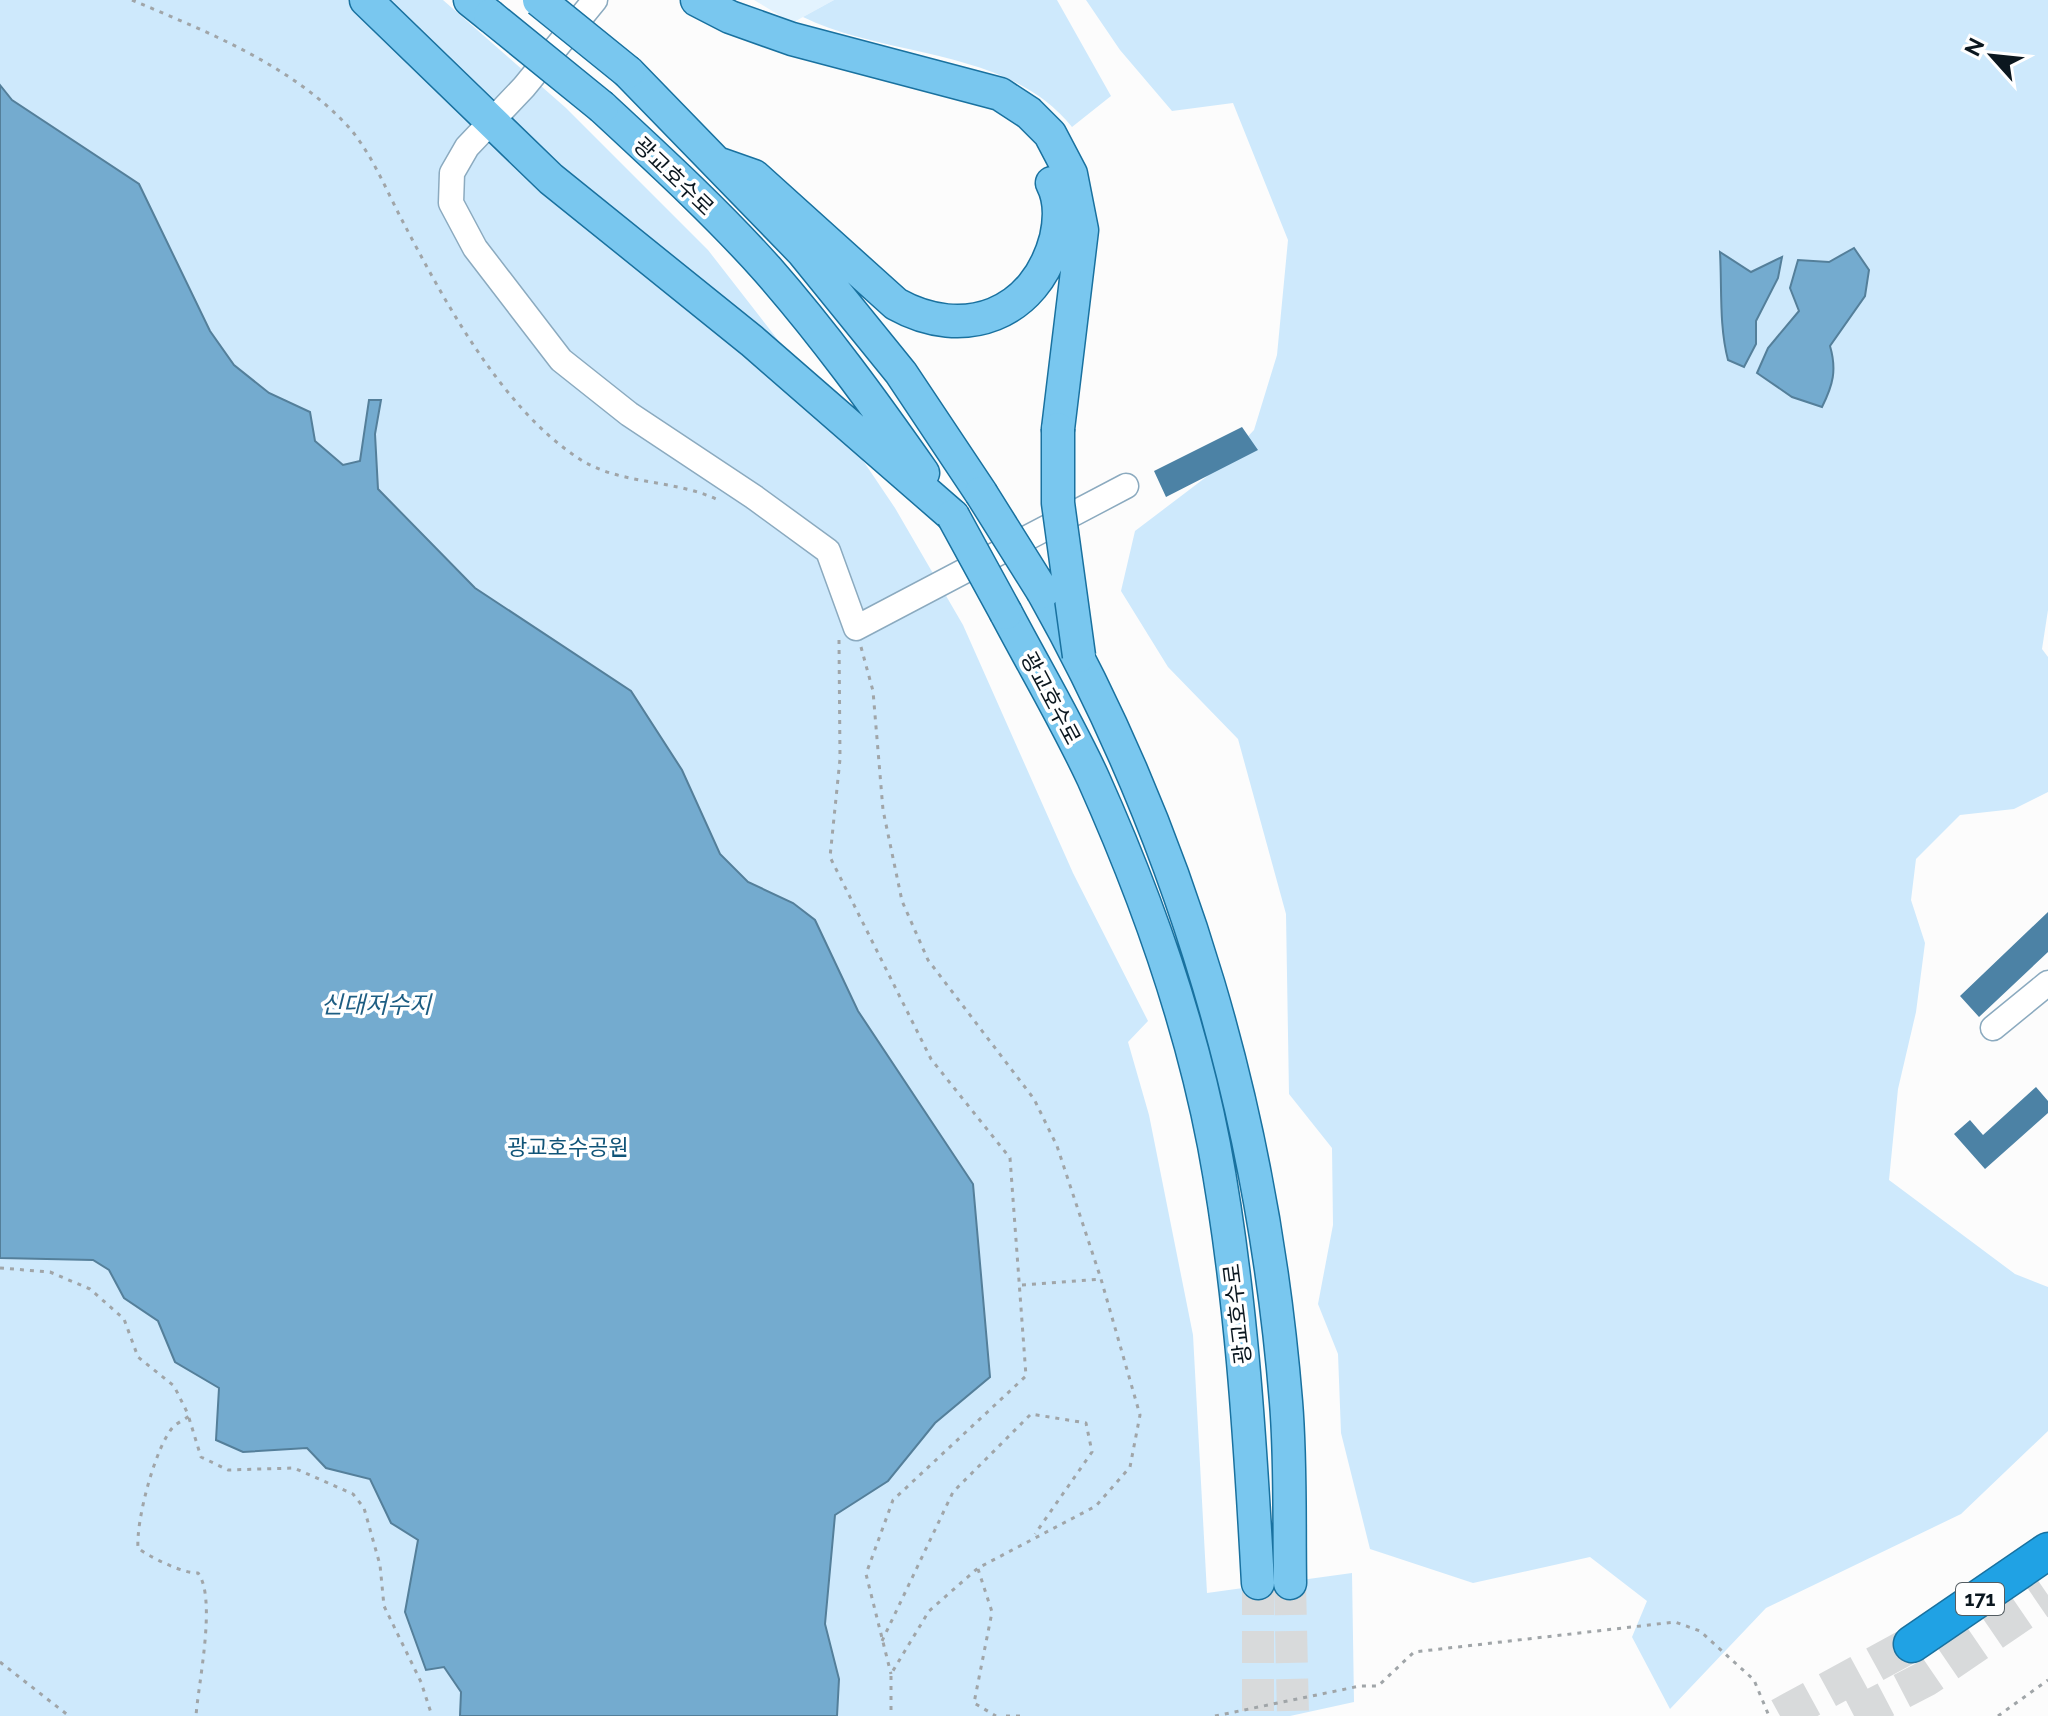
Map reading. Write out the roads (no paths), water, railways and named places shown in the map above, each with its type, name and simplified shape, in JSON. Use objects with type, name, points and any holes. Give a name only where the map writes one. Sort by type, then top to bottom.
[{"type":"highway","name":"171","points":[[1912,1644],[2048,1551]]},
{"type":"main road","points":[[366,0],[551,179],[752,341],[953,516]]},
{"type":"main road","name":"광교호수로","points":[[539,0],[628,72],[802,251],[901,373],[981,493],[1079,656],[1130,764],[1202,955],[1244,1124],[1270,1274],[1286,1403],[1290,1583]]},
{"type":"main road","points":[[697,0],[730,17],[792,39],[1000,94],[1029,113],[1050,134],[1071,174],[1082,230],[1058,429],[1058,503],[1079,656]]},
{"type":"main road","name":"광교호수로","points":[[480,8],[602,107],[685,184],[767,269],[862,385],[953,516],[1092,777],[1166,967],[1214,1144],[1234,1281],[1248,1410],[1258,1583]]},
{"type":"main road","points":[[717,163],[754,176],[896,304],[922,318],[951,323],[986,317],[1016,302],[1039,279],[1052,251],[1060,221],[1056,190],[1029,141],[958,85]]},
{"type":"street","points":[[595,0],[552,55],[467,147],[452,173],[451,203],[475,248],[561,360],[629,414],[754,497],[828,551],[847,634],[1126,486]]},
{"type":"street","points":[[1993,1028],[2048,983]]},
{"type":"water","name":"신대저수지","points":[[0,85],[12,100],[139,184],[210,331],[234,365],[269,393],[310,412],[315,441],[343,465],[360,461],[369,400],[381,400],[375,434],[378,489],[475,588],[631,691],[682,770],[720,854],[748,882],[793,903],[815,920],[858,1011],[973,1184],[990,1377],[935,1423],[888,1481],[835,1515],[825,1624],[839,1679],[837,1716],[460,1716],[461,1692],[444,1667],[426,1670],[405,1612],[418,1540],[391,1523],[370,1479],[326,1468],[307,1448],[243,1452],[216,1440],[219,1388],[175,1362],[158,1321],[124,1298],[109,1270],[93,1260],[0,1258]]},
{"type":"water","points":[[1854,248],[1869,270],[1865,296],[1830,346],[1833,377],[1822,407],[1792,397],[1757,373],[1768,348],[1799,311],[1790,288],[1798,260],[1829,262]]},
{"type":"water","points":[[1720,252],[1751,272],[1782,257],[1778,278],[1756,321],[1756,344],[1744,367],[1728,360],[1725,347]]},
{"type":"tunnel","points":[[1258,1583],[1258,1716]]},
{"type":"tunnel","points":[[1290,1583],[1293,1716]]},
{"type":"tunnel","points":[[1854,1716],[1927,1678],[2048,1595]]},
{"type":"tunnel","points":[[1780,1716],[1912,1644]]},
{"type":"park label","name":"광교호수공원","points":[[568,1147]]}]
